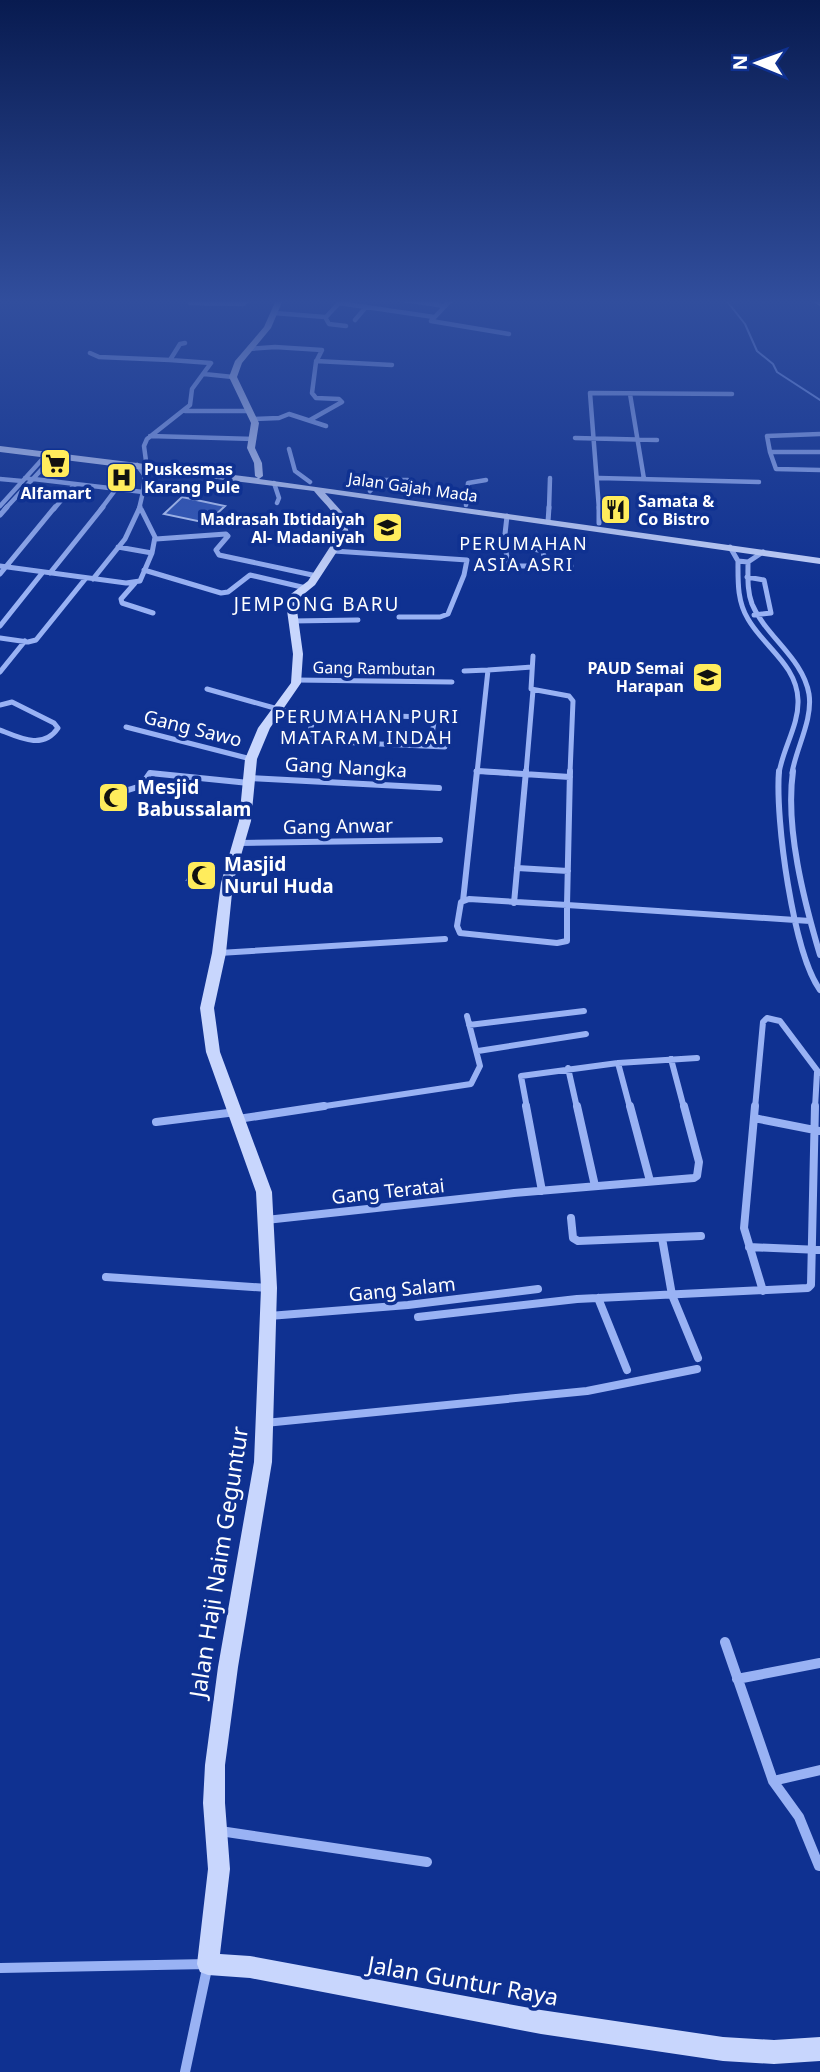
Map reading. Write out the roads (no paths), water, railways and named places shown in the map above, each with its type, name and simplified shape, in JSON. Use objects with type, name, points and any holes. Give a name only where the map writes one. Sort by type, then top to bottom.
[{"type":"street","points":[[93,579],[135,525],[141,509],[145,476],[141,463],[144,444],[150,436],[185,411],[190,404],[188,397]]},
{"type":"street","points":[[242,397],[250,415],[254,439],[251,448],[258,463],[259,476]]},
{"type":"street","points":[[313,419],[342,402],[339,399],[319,397]]},
{"type":"street","points":[[589,397],[599,478],[599,523]]},
{"type":"street","points":[[630,397],[644,479]]},
{"type":"street","points":[[185,411],[279,418],[289,414],[326,425]]},
{"type":"street","points":[[820,434],[767,436],[776,470],[820,470]]},
{"type":"street","points":[[150,436],[254,439]]},
{"type":"street","points":[[575,438],[657,439]]},
{"type":"street","name":"Jalan Gajah Mada","points":[[3,447],[51,455],[96,458]]},
{"type":"street","name":"Jalan Gajah Mada","points":[[3,447],[313,485]]},
{"type":"street","points":[[251,759],[264,728],[296,680],[298,654],[291,603],[317,576],[343,535],[344,525],[338,512],[313,485],[295,471],[289,449]]},
{"type":"street","points":[[770,452],[820,452]]},
{"type":"street","points":[[0,515],[51,455]]},
{"type":"street","points":[[0,506],[23,480],[51,455]]},
{"type":"street","name":"Jalan Gajah Mada","points":[[211,472],[259,476],[507,516],[599,523],[744,546],[820,554]]},
{"type":"street","points":[[397,472],[397,480]]},
{"type":"street","points":[[549,518],[550,478]]},
{"type":"street","points":[[599,478],[759,482]]},
{"type":"street","points":[[0,479],[32,479],[143,492]]},
{"type":"street","points":[[370,491],[380,480],[408,480]]},
{"type":"street","points":[[466,505],[468,483],[486,481]]},
{"type":"street","points":[[274,482],[279,498],[277,503]]},
{"type":"street","points":[[0,574],[3,567],[74,485]]},
{"type":"street","points":[[51,573],[116,489]]},
{"type":"street","name":"Jalan Gajah Mada","points":[[357,492],[370,491],[466,505],[730,547],[744,546],[763,552],[820,561]]},
{"type":"street","points":[[141,509],[156,539],[156,548],[142,579],[121,599],[122,603],[152,613]]},
{"type":"street","points":[[507,516],[504,543],[510,567],[571,566]]},
{"type":"street","points":[[310,523],[344,525]]},
{"type":"street","points":[[156,539],[226,534],[228,536],[216,550],[219,555],[317,576]]},
{"type":"street","points":[[504,543],[543,551],[546,567]]},
{"type":"street","points":[[118,547],[152,553]]},
{"type":"street","points":[[730,547],[738,561],[738,592],[746,616],[790,670],[798,699],[798,711],[782,757],[780,794],[796,921],[815,983],[820,990]]},
{"type":"street","points":[[334,551],[462,557],[468,562],[448,614],[440,617],[399,617]]},
{"type":"street","points":[[738,561],[748,562],[763,552]]},
{"type":"street","points":[[748,562],[747,577],[756,615],[800,670],[810,700],[809,713],[798,741],[792,795],[810,921],[820,955]]},
{"type":"street","points":[[3,567],[135,583]]},
{"type":"street","points":[[144,570],[221,593],[228,592],[250,575],[306,588]]},
{"type":"street","points":[[0,626],[43,572]]},
{"type":"street","points":[[746,616],[771,613],[764,580],[747,577]]},
{"type":"street","points":[[0,638],[24,641],[38,638],[86,578]]},
{"type":"street","points":[[749,589],[766,590]]},
{"type":"street","points":[[292,621],[324,622],[332,618],[358,620]]},
{"type":"street","points":[[0,672],[24,641]]},
{"type":"street","points":[[514,902],[533,690],[533,656]]},
{"type":"street","points":[[782,660],[791,657]]},
{"type":"street","points":[[464,671],[532,667]]},
{"type":"street","points":[[488,670],[463,901],[457,926],[462,935],[557,943],[567,941],[573,697],[533,690]]},
{"type":"street","name":"Gang Rambutan","points":[[296,680],[452,682]]},
{"type":"street","points":[[207,689],[278,710],[315,714],[429,717],[434,722],[430,746]]},
{"type":"street","points":[[0,705],[15,704],[54,723],[58,730],[48,739],[36,742],[0,730]]},
{"type":"street","points":[[315,714],[309,734],[315,741],[445,747]]},
{"type":"street","name":"Gang Sawo","points":[[126,727],[251,759]]},
{"type":"street","name":"Jalan Haji Naim Geguntur","points":[[195,1964],[219,1869],[215,1831],[216,1751],[260,1483],[265,1423],[268,1317],[263,1288],[266,1220],[264,1192],[232,1115],[213,1052],[207,1019],[219,953],[227,883],[245,821],[251,759]]},
{"type":"street","points":[[476,771],[570,777]]},
{"type":"street","name":"Gang Nangka","points":[[128,790],[141,786],[150,772],[250,781],[439,788]]},
{"type":"street","points":[[780,794],[792,795]]},
{"type":"street","name":"Gang Anwar","points":[[238,843],[439,840]]},
{"type":"street","points":[[517,868],[568,871]]},
{"type":"street","points":[[463,901],[810,921]]},
{"type":"street","points":[[219,953],[445,939]]},
{"type":"street","points":[[156,1122],[232,1115],[471,1084],[480,1066],[468,1021],[584,1011]]},
{"type":"street","points":[[418,1317],[598,1298],[763,1291],[801,1289],[811,1285],[817,1250],[818,1073],[780,1021],[767,1018],[763,1022],[744,1228],[763,1291]]},
{"type":"street","points":[[478,1051],[586,1034]]},
{"type":"street","points":[[542,1191],[521,1076],[568,1068],[697,1058]]},
{"type":"street","name":"Gang Teratai","points":[[266,1220],[514,1193],[694,1178],[697,1176],[699,1162],[671,1059]]},
{"type":"street","points":[[618,1063],[650,1181]]},
{"type":"street","points":[[568,1068],[595,1186]]},
{"type":"street","points":[[754,1118],[816,1130]]},
{"type":"street","points":[[571,1219],[573,1238],[578,1241],[701,1236]]},
{"type":"street","points":[[662,1238],[672,1295],[698,1358]]},
{"type":"street","points":[[749,1247],[817,1250]]},
{"type":"street","points":[[106,1277],[263,1288]]},
{"type":"street","name":"Gang Salam","points":[[268,1317],[408,1305],[538,1289]]},
{"type":"street","points":[[598,1298],[627,1370]]},
{"type":"street","points":[[265,1423],[592,1390],[697,1369]]},
{"type":"street","points":[[725,1642],[773,1781],[799,1817],[820,1869]]},
{"type":"street","points":[[737,1679],[820,1663]]},
{"type":"street","points":[[773,1781],[820,1770]]},
{"type":"street","points":[[215,1831],[427,1862]]},
{"type":"street","points":[[0,1968],[195,1964],[185,2072]]},
{"type":"street","name":"Jalan Guntur Raya","points":[[195,1964],[250,1968],[541,2022],[763,2052],[820,2049]]},
{"type":"waterway","points":[[815,397],[820,400]]},
{"type":"place","name":"Alfamart","points":[[56,464]]},
{"type":"place","name":"Puskesmas Karang Pule","points":[[121,478]]},
{"type":"place","name":"Samata & Co Bistro","points":[[615,510]]},
{"type":"place","name":"Madrasah Ibtidaiyah Al- Madaniyah","points":[[388,528]]},
{"type":"place","name":"PAUD Semai Harapan","points":[[707,677]]},
{"type":"place","name":"Mesjid Babussalam","points":[[114,798]]},
{"type":"place","name":"Masjid Nurul Huda","points":[[201,875]]},
{"type":"district","name":"PERUMAHAN ASIA ASRI","points":[[524,554]]},
{"type":"district","name":"JEMPONG BARU","points":[[317,604]]},
{"type":"district","name":"PERUMAHAN PURI MATARAM INDAH","points":[[367,727]]}]
